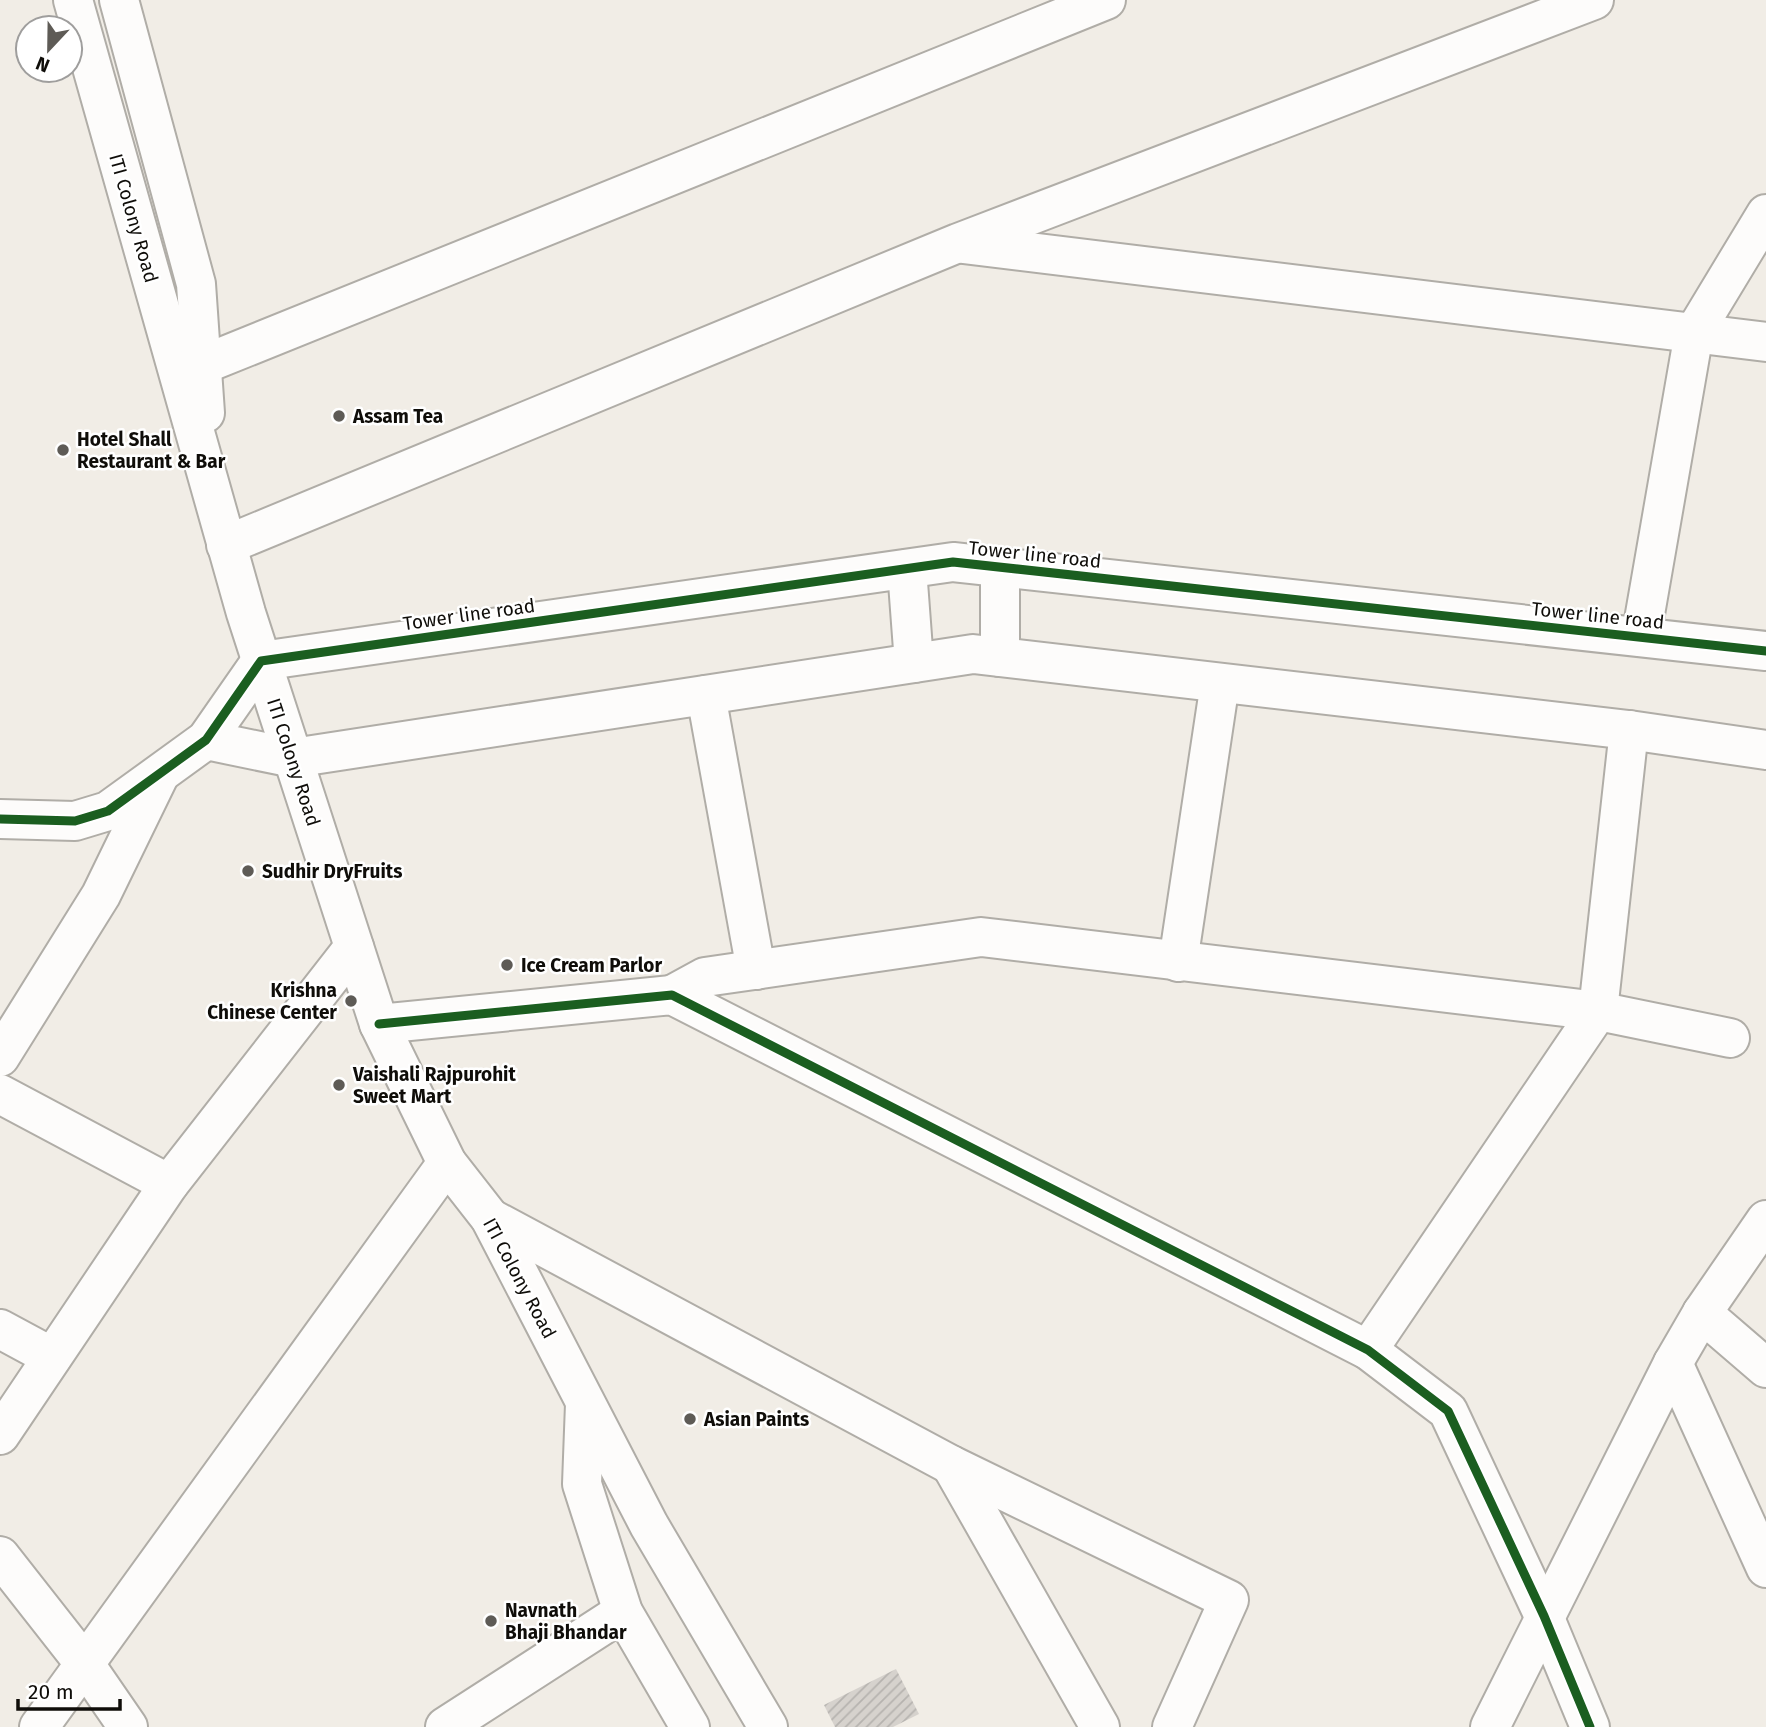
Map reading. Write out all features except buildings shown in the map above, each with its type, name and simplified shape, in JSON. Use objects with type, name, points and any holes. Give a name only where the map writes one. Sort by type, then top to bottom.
[{"type":"street","name":"ITI Colony Road","points":[[73,0],[211,495],[261,661],[379,1024],[447,1163],[490,1219],[649,1525],[768,1727]]},
{"type":"street","points":[[120,0],[195,284],[211,495]]},
{"type":"street","points":[[202,365],[1106,0]]},
{"type":"street","points":[[226,545],[958,243],[1594,0]]},
{"type":"street","points":[[1640,637],[1694,333],[1766,214]]},
{"type":"street","points":[[958,243],[1766,342]]},
{"type":"street","name":"Tower line road","points":[[261,661],[953,562],[1766,651]]},
{"type":"street","points":[[1000,568],[1000,657]]},
{"type":"street","points":[[907,569],[914,663]]},
{"type":"street","points":[[206,740],[293,758],[973,654],[1629,730],[1766,750]]},
{"type":"street","points":[[0,820],[75,821],[108,811],[206,740],[261,661]]},
{"type":"street","points":[[1178,962],[1220,683]]},
{"type":"street","points":[[706,695],[756,970]]},
{"type":"street","points":[[1368,1350],[1598,1012],[1629,730]]},
{"type":"street","points":[[0,1057],[91,913],[159,776]]},
{"type":"street","points":[[379,1024],[672,995],[705,977],[981,937],[1598,1012],[1730,1038]]},
{"type":"street","points":[[0,1435],[169,1184],[354,947]]},
{"type":"street","points":[[672,995],[1368,1350],[1448,1411],[1544,1616],[1590,1727]]},
{"type":"street","points":[[0,1094],[169,1184]]},
{"type":"street","points":[[39,1727],[447,1163]]},
{"type":"street","points":[[490,1219],[951,1465],[1229,1600],[1172,1727]]},
{"type":"street","points":[[1490,1727],[1673,1363],[1702,1313],[1766,1220]]},
{"type":"street","points":[[1702,1313],[1766,1368]]},
{"type":"street","points":[[0,1329],[52,1357]]},
{"type":"street","points":[[1673,1363],[1766,1568]]},
{"type":"street","name":"ITI Colony Road","points":[[585,1405],[582,1485],[623,1612],[690,1727]]},
{"type":"street","points":[[951,1465],[1100,1727]]},
{"type":"street","points":[[0,1556],[84,1664],[128,1727]]},
{"type":"street","points":[[445,1727],[623,1612]]},
{"type":"cycle path","points":[[0,819],[75,821],[108,811],[206,740],[261,661],[953,562],[1766,651]]},
{"type":"cycle path","points":[[379,1024],[672,995],[1368,1350],[1448,1411],[1544,1616],[1590,1727]]},
{"type":"place","name":"Assam Tea","points":[[339,416]]},
{"type":"place","name":"Hotel Shall Restaurant & Bar","points":[[63,450]]},
{"type":"place","name":"Sudhir DryFruits","points":[[248,871]]},
{"type":"place","name":"Ice Cream Parlor","points":[[507,965]]},
{"type":"place","name":"Krishna Chinese Center","points":[[351,1001]]},
{"type":"place","name":"Vaishali Rajpurohit Sweet Mart","points":[[339,1085]]},
{"type":"place","name":"Asian Paints","points":[[690,1419]]},
{"type":"place","name":"Navnath Bhaji Bhandar","points":[[491,1621]]}]
